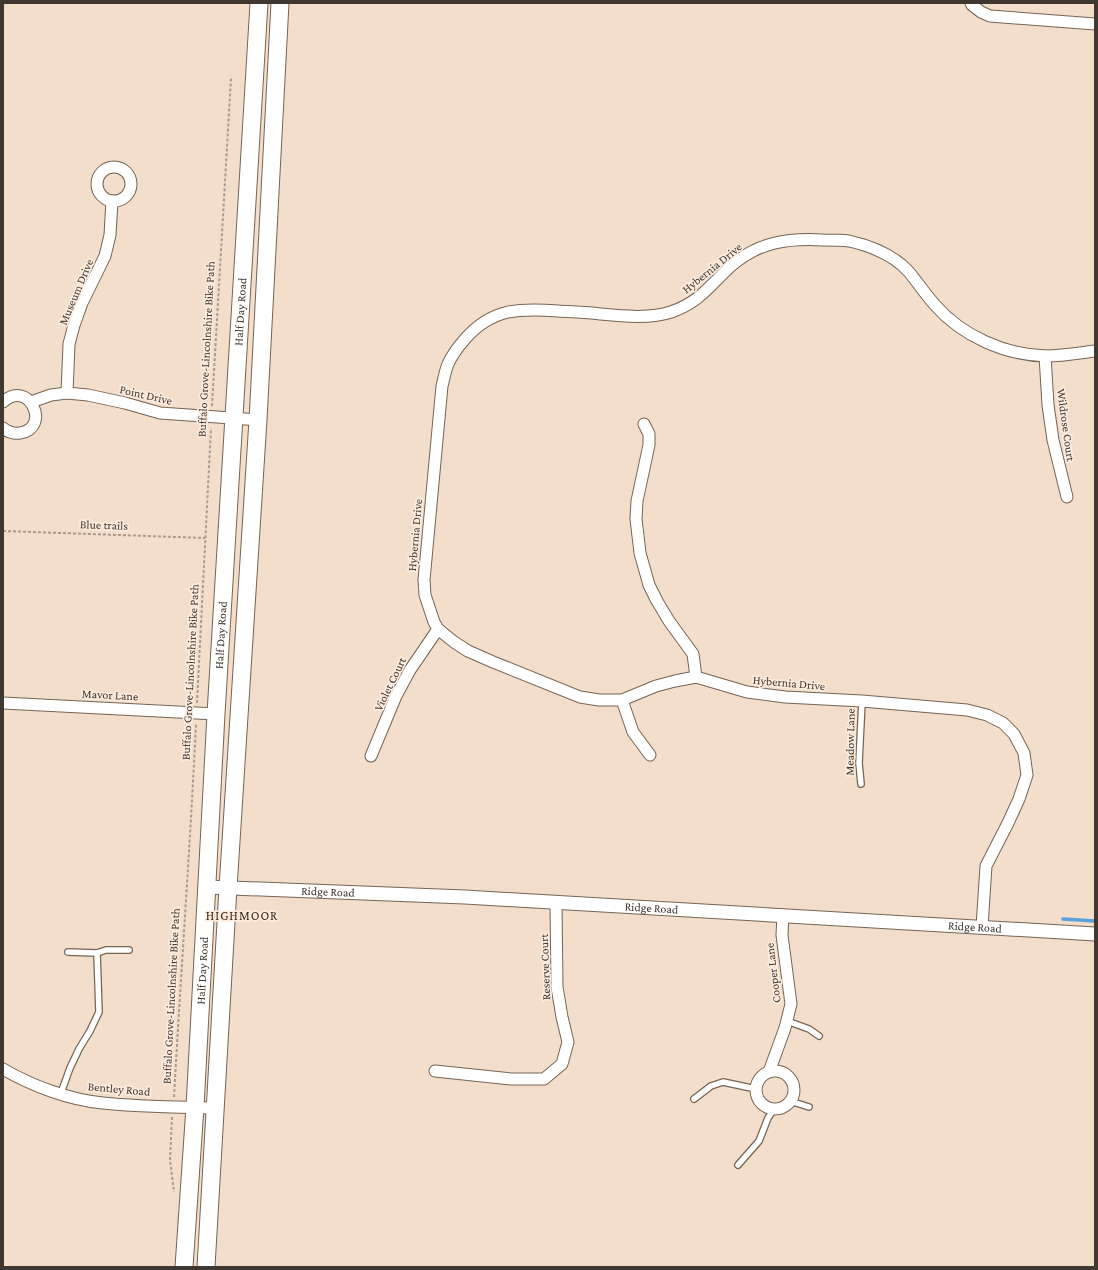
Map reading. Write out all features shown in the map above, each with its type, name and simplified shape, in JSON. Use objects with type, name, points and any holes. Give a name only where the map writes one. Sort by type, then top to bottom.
[{"type":"main road","name":"Half Day Road","points":[[184,1267],[195,1107],[216,714],[259,3]]},
{"type":"main road","name":"Half Day Road","points":[[206,1267],[228,888],[258,420],[280,3]]},
{"type":"street","points":[[971,3],[981,12],[990,16],[1095,24]]},
{"type":"street","name":"Museum Drive","points":[[67,393],[69,344],[82,303],[105,256],[110,235],[112,201]]},
{"type":"street","name":"Hybernia Drive","points":[[982,927],[986,866],[1008,824],[1027,775],[1024,753],[1014,734],[1003,723],[987,715],[967,710],[862,701],[785,697],[755,693],[696,677],[656,686],[622,700],[599,700],[580,697],[468,651],[454,642],[438,628],[434,622],[425,595],[424,580],[442,386],[448,365],[455,350],[473,329],[497,316],[512,311],[526,309],[620,316],[655,315],[671,312],[702,296],[744,255],[781,241],[801,238],[847,241],[868,246],[889,256],[907,271],[935,306],[956,325],[995,346],[1020,353],[1045,356],[1095,351]]},
{"type":"street","name":"Wildrose Court","points":[[1045,356],[1048,405],[1053,440],[1067,497]]},
{"type":"street","name":"Point Drive","points":[[31,402],[51,395],[67,393],[88,395],[125,403],[160,413],[258,420]]},
{"type":"street","points":[[3,402],[9,397],[23,396],[31,402],[36,411],[35,420],[30,428],[22,433],[18,434],[9,432],[3,428]]},
{"type":"street","points":[[644,424],[649,434],[649,445],[637,501],[636,519],[640,553],[649,585],[657,601],[668,621],[693,654],[696,677]]},
{"type":"street","name":"Violet Court","points":[[372,756],[396,696],[423,648],[438,628]]},
{"type":"street","points":[[622,700],[633,732],[650,755]]},
{"type":"street","name":"Mavor Lane","points":[[3,703],[216,714]]},
{"type":"street","name":"Ridge Road","points":[[207,887],[556,902],[1095,934]]},
{"type":"street","name":"Reserve Court","points":[[435,1071],[511,1079],[544,1079],[562,1064],[568,1042],[557,986],[556,902]]},
{"type":"street","name":"Cooper Lane","points":[[756,1089],[760,1078],[769,1072],[787,1021],[791,1004],[782,935],[783,915]]},
{"type":"street","name":"Bentley Road","points":[[3,1069],[34,1085],[75,1098],[102,1103],[216,1108]]},
{"type":"street","points":[[756,1089],[757,1095],[763,1105],[774,1109],[781,1108],[790,1101],[794,1090],[794,1084],[791,1078],[781,1072],[769,1072]]},
{"type":"lane","name":"Meadow Lane","points":[[861,784],[859,763],[862,701]]},
{"type":"lane","points":[[68,952],[97,953],[106,950],[129,950]]},
{"type":"lane","points":[[60,1093],[79,1049],[100,1012],[97,953]]},
{"type":"lane","points":[[787,1021],[809,1028],[819,1036]]},
{"type":"lane","points":[[694,1099],[711,1086],[723,1082],[756,1089]]},
{"type":"lane","points":[[790,1101],[809,1107]]},
{"type":"lane","points":[[738,1165],[759,1141],[768,1118],[774,1109]]},
{"type":"path","name":"Buffalo Grove-Lincolnshire Bike Path","points":[[175,1198],[171,1178],[170,1160],[187,864],[192,809],[211,417],[232,78]]},
{"type":"path","name":"Blue trails","points":[[3,530],[205,538]]},
{"type":"waterway","points":[[1063,919],[1095,921]]},
{"type":"district","name":"HIGHMOOR","points":[[242,915]]}]
